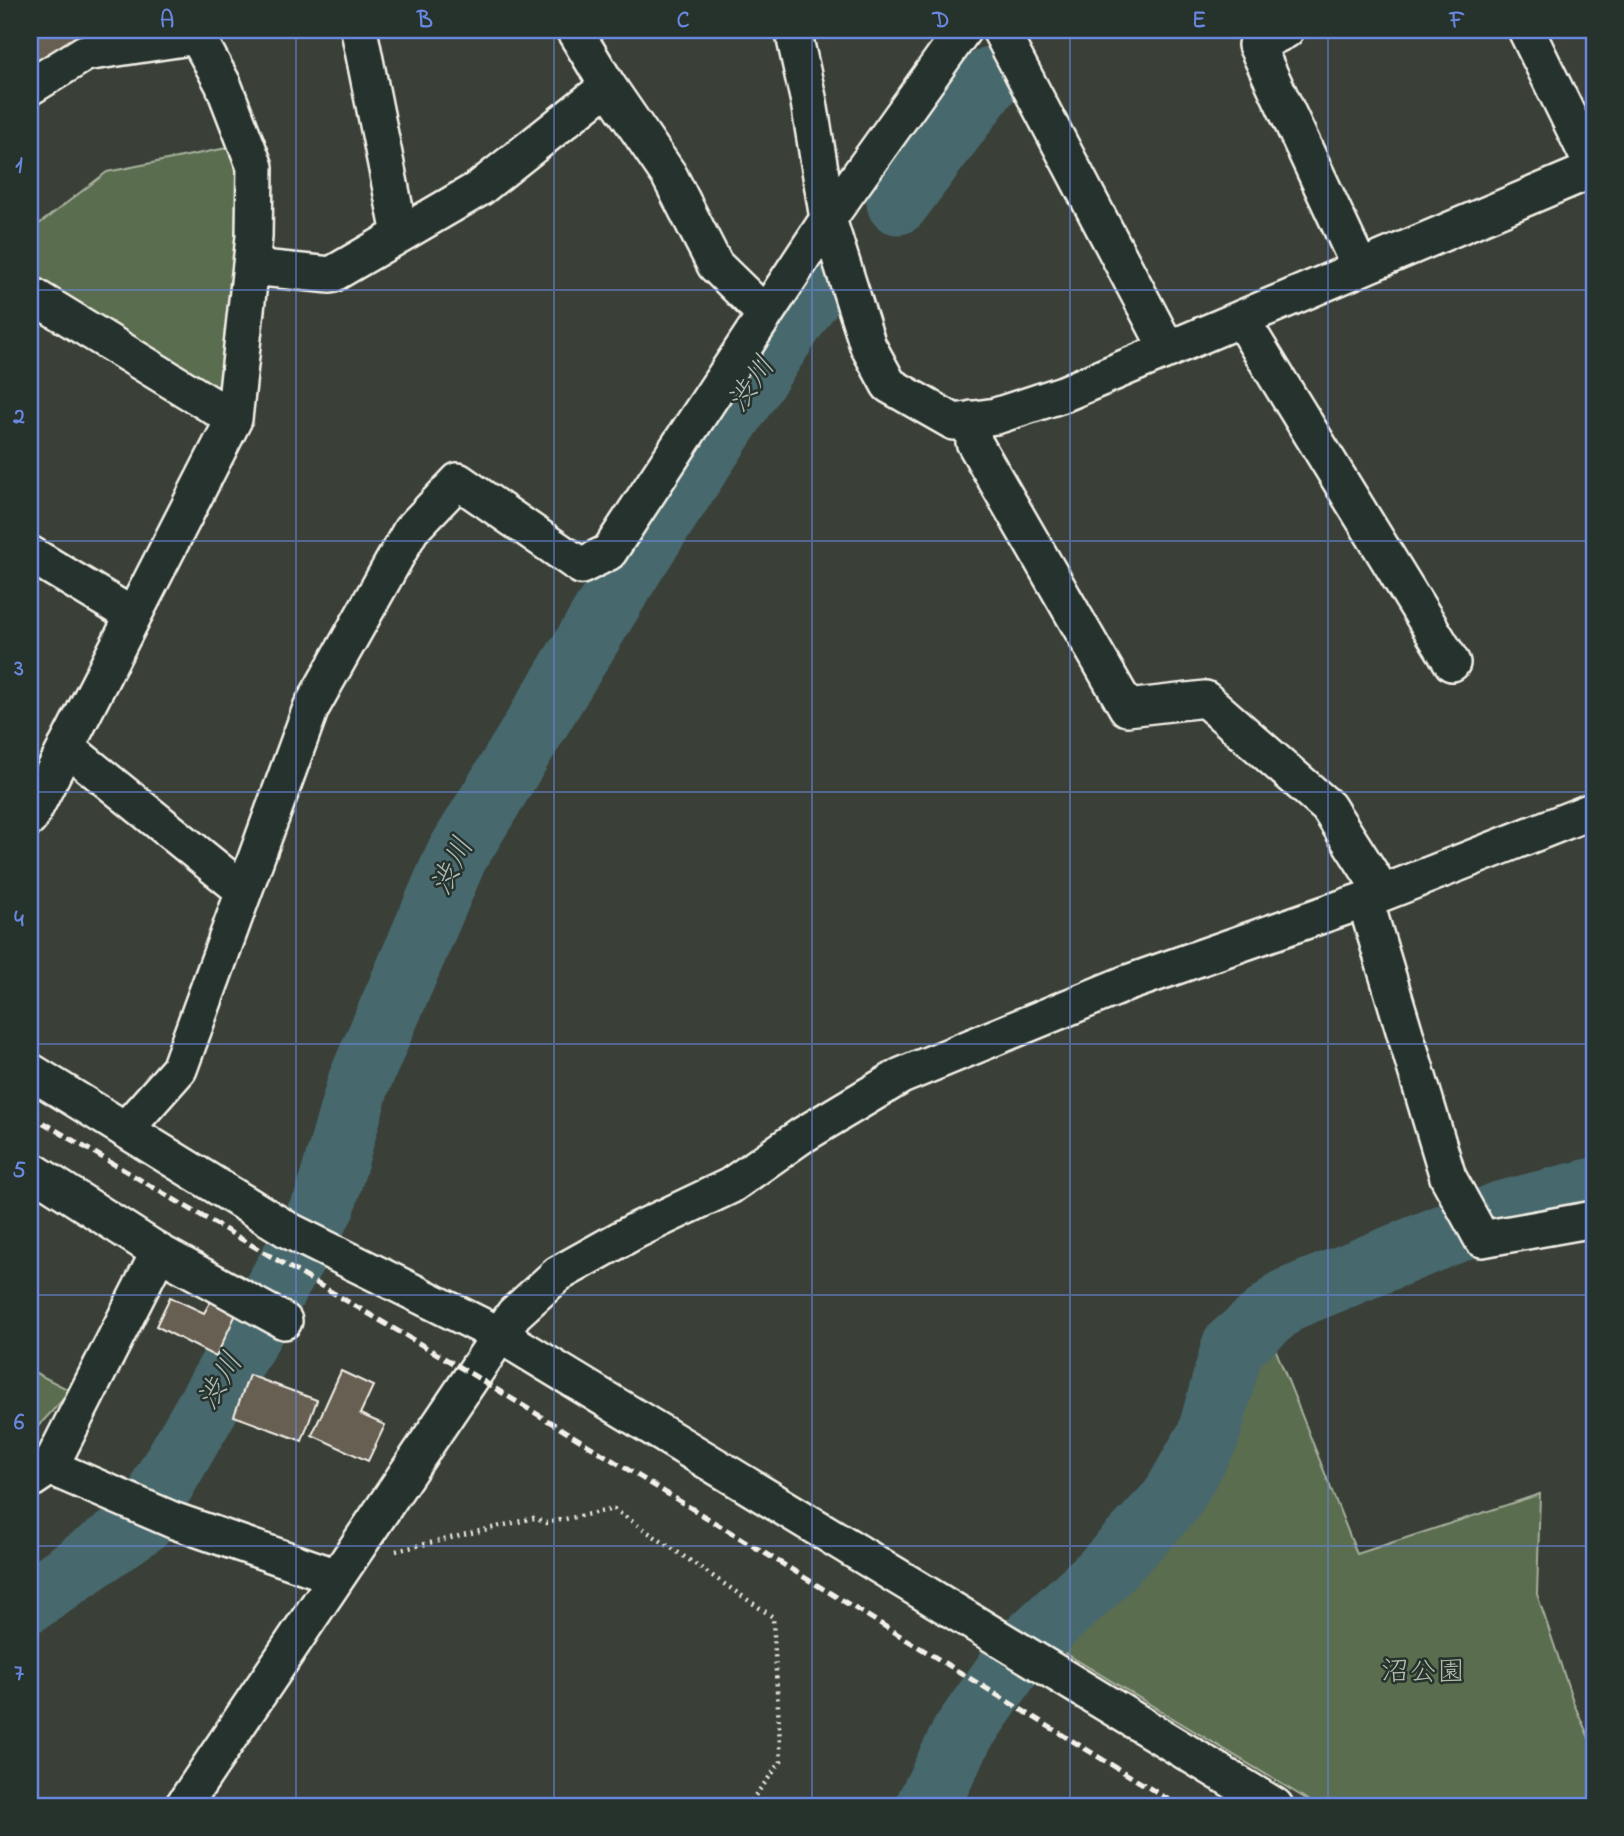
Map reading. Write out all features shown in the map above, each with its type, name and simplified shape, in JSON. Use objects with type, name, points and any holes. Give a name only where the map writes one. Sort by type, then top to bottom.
[{"type":"street","points":[[359,30],[400,234]]},
{"type":"street","points":[[574,30],[608,86],[669,175],[715,265],[765,314]]},
{"type":"street","points":[[793,30],[809,102],[828,219],[868,346],[889,385],[954,422],[996,416],[1063,394],[1594,169],[1526,30]]},
{"type":"street","points":[[125,1130],[179,1069],[311,708],[411,530],[458,481],[581,566],[609,552],[828,219],[962,30]]},
{"type":"street","points":[[1000,30],[1168,350]]},
{"type":"street","points":[[1286,30],[1256,45],[1360,268]]},
{"type":"street","points":[[30,87],[101,40],[197,36],[223,84],[255,167],[254,237],[234,419],[30,816]]},
{"type":"street","points":[[251,267],[331,275],[480,188],[608,86]]},
{"type":"street","points":[[30,294],[234,419]]},
{"type":"street","points":[[1241,319],[1452,663]]},
{"type":"street","points":[[972,419],[974,442],[1128,708],[1205,699],[1328,807],[1374,896],[1448,1178],[1482,1239],[1594,1219]]},
{"type":"street","points":[[30,554],[133,616]]},
{"type":"street","points":[[66,747],[244,891]]},
{"type":"street","points":[[183,1806],[514,1314],[558,1274],[635,1231],[730,1186],[802,1136],[901,1076],[1125,984],[1374,896],[1594,810]]},
{"type":"street","points":[[30,1072],[288,1230],[500,1335],[1275,1806]]},
{"type":"street","points":[[30,1169],[159,1252],[284,1321]]},
{"type":"street","points":[[159,1252],[40,1474],[337,1577]]},
{"type":"path","points":[[358,1546],[385,1554],[534,1518],[546,1523],[614,1509],[773,1616],[781,1762],[747,1806]]},
{"type":"green space","points":[[232,147],[245,171],[226,401],[30,278],[30,231],[107,172]]},
{"type":"green space","name":"沼公園","points":[[1275,1348],[1357,1554],[1540,1494],[1537,1594],[1574,1704],[1594,1749],[1594,1806],[1318,1806],[1060,1650],[1182,1529],[1229,1442],[1253,1367]]},
{"type":"green space","points":[[30,1370],[71,1391],[30,1435]]},
{"type":"building","points":[[30,30],[89,30],[92,41],[30,74]]},
{"type":"building","points":[[170,1297],[204,1313],[212,1299],[237,1312],[216,1357],[156,1326]]},
{"type":"building","points":[[341,1371],[373,1386],[360,1414],[385,1425],[368,1461],[312,1435]]},
{"type":"building","points":[[249,1375],[317,1400],[302,1441],[234,1416]]},
{"type":"waterway","name":"渋川","points":[[898,203],[991,78]]},
{"type":"waterway","name":"渋川","points":[[163,1484],[324,1205],[359,1082],[456,857],[635,562],[818,287]]},
{"type":"waterway","points":[[927,1806],[962,1735],[1021,1650],[1100,1577],[1171,1501],[1208,1436],[1233,1346],[1287,1300],[1503,1212],[1594,1189]]},
{"type":"waterway","name":"渋川","points":[[30,1601],[142,1523]]},
{"type":"railway","points":[[30,1115],[473,1375],[1179,1806]]}]
